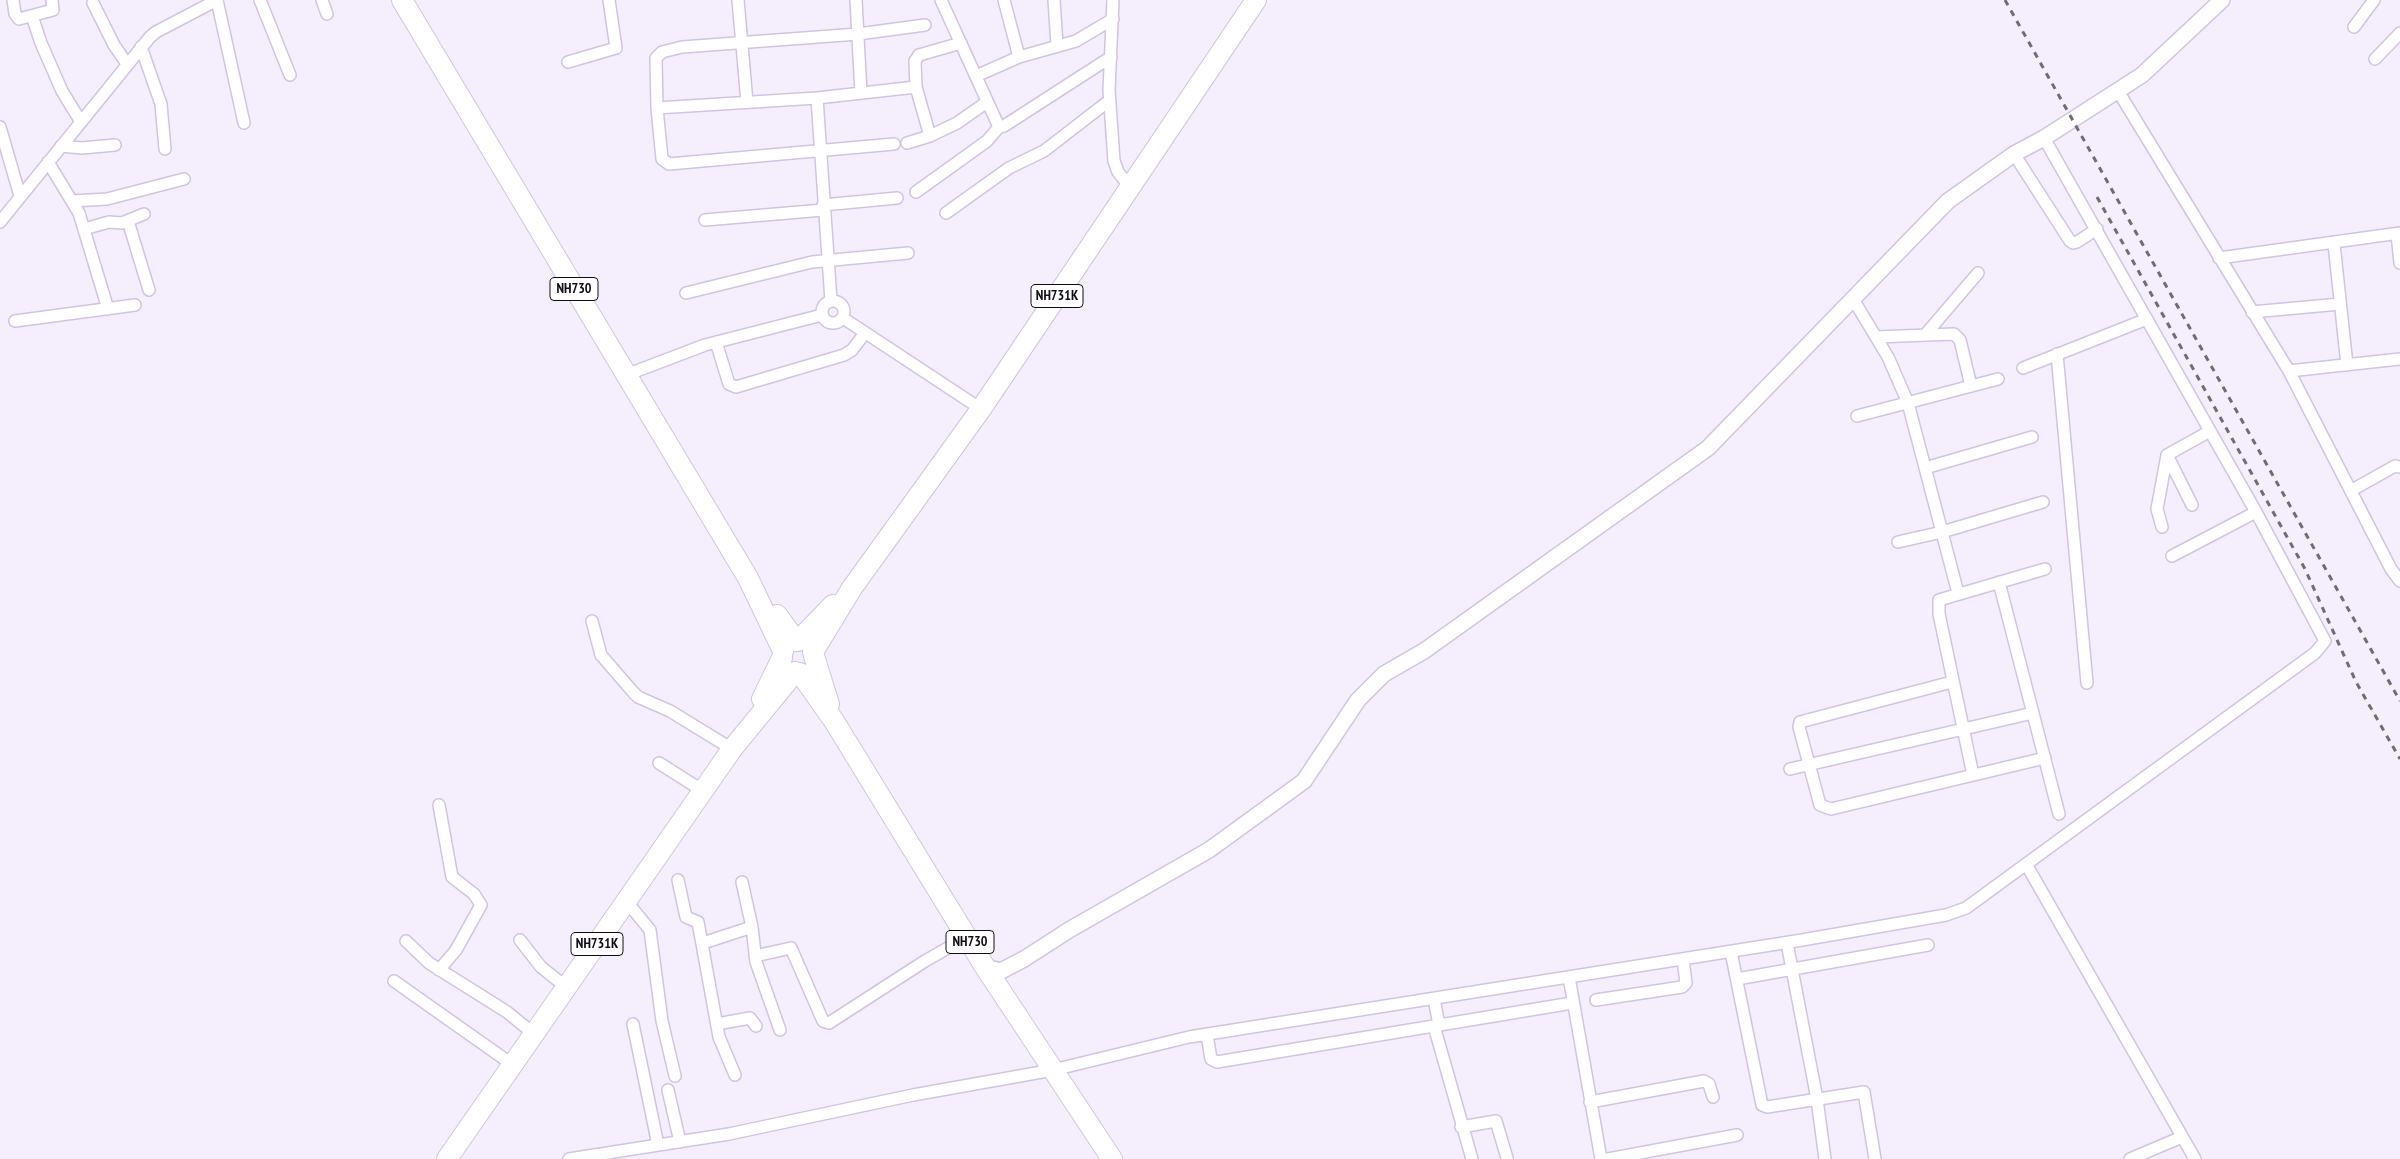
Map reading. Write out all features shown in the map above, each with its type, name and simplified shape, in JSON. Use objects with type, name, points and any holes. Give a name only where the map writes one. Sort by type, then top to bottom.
[{"type":"highway","name":"NH730","points":[[402,0],[748,578],[798,655]]},
{"type":"highway","name":"NH731K","points":[[447,1159],[566,987],[628,902],[798,655],[852,588],[980,409],[1256,0]]},
{"type":"highway","name":"NH730","points":[[748,578],[778,617],[834,721],[985,966],[1112,1159]]},
{"type":"highway","name":"NH731K","points":[[798,655],[819,618],[852,588]]},
{"type":"highway","points":[[778,617],[796,623],[819,618]]},
{"type":"street","points":[[13,0],[18,19],[53,10],[52,0]]},
{"type":"street","points":[[0,222],[141,47],[156,32],[217,0],[244,123]]},
{"type":"street","points":[[260,0],[290,75]]},
{"type":"street","points":[[322,0],[327,14]]},
{"type":"street","points":[[568,62],[616,48],[609,0]]},
{"type":"street","points":[[738,0],[747,102]]},
{"type":"street","points":[[856,0],[861,93]]},
{"type":"street","points":[[941,0],[998,127]]},
{"type":"street","points":[[1004,0],[1018,57]]},
{"type":"street","points":[[1054,0],[1057,45]]},
{"type":"street","points":[[1113,0],[1110,100],[1114,161],[1118,172],[1130,188]]},
{"type":"street","points":[[985,966],[1001,971],[1024,959],[1069,930],[1209,850],[1304,781],[1358,700],[1384,674],[1424,651],[1708,448],[1948,201],[2014,154],[2044,138],[2142,75],[2222,0]]},
{"type":"street","points":[[2354,27],[2374,0]]},
{"type":"street","points":[[93,3],[114,45],[127,64]]},
{"type":"street","points":[[32,16],[41,43],[62,91],[81,122]]},
{"type":"street","points":[[976,76],[1018,57],[1076,41],[1113,19]]},
{"type":"street","points":[[894,144],[668,164],[662,159],[657,108],[656,58],[658,54],[682,47],[858,34],[925,25]]},
{"type":"street","points":[[2375,59],[2400,33]]},
{"type":"street","points":[[930,136],[916,87],[916,57],[961,43]]},
{"type":"street","points":[[141,47],[161,104],[165,148]]},
{"type":"street","points":[[916,192],[986,141],[998,127],[1004,126],[1110,56]]},
{"type":"street","points":[[657,108],[817,98],[916,87]]},
{"type":"street","points":[[2118,91],[2289,371],[2391,568],[2400,581]]},
{"type":"street","points":[[817,98],[823,208],[831,301]]},
{"type":"street","points":[[946,213],[1009,168],[1044,151],[1110,100]]},
{"type":"street","points":[[907,143],[930,136],[962,120],[987,102]]},
{"type":"street","points":[[0,127],[20,196]]},
{"type":"street","points":[[569,1159],[728,1134],[913,1095],[1053,1070],[1207,1035],[1787,943],[1957,912],[2026,864],[2323,645],[2323,637],[2256,512],[2044,138]]},
{"type":"street","points":[[61,146],[82,148],[115,145]]},
{"type":"street","points":[[2014,154],[2070,241],[2073,243],[2077,242],[2097,229]]},
{"type":"street","points":[[48,162],[72,201],[84,229],[108,309]]},
{"type":"street","points":[[72,201],[107,198],[184,179]]},
{"type":"street","points":[[704,220],[898,198]]},
{"type":"street","points":[[84,229],[109,222],[122,223],[144,214]]},
{"type":"street","points":[[128,221],[149,290]]},
{"type":"street","points":[[2220,258],[2398,234],[2400,263]]},
{"type":"street","points":[[2334,244],[2347,364]]},
{"type":"street","points":[[686,293],[812,262],[908,253]]},
{"type":"street","points":[[1925,335],[1978,273]]},
{"type":"street","points":[[1853,299],[1894,368],[1908,403],[1958,593]]},
{"type":"street","points":[[831,301],[838,302],[843,307],[843,318],[833,323],[826,321],[822,315],[825,304],[831,301]]},
{"type":"street","points":[[2252,312],[2340,304]]},
{"type":"street","points":[[15,321],[135,305]]},
{"type":"street","points":[[626,375],[716,342],[822,315]]},
{"type":"street","points":[[843,318],[980,409]]},
{"type":"street","points":[[2023,368],[2147,319]]},
{"type":"street","points":[[716,342],[729,384],[736,387],[844,355],[852,350],[865,333]]},
{"type":"street","points":[[1876,337],[1958,336],[1971,386]]},
{"type":"street","points":[[2057,354],[2087,683]]},
{"type":"street","points":[[2289,371],[2400,359]]},
{"type":"street","points":[[1857,416],[1998,379]]},
{"type":"street","points":[[2166,455],[2210,431]]},
{"type":"street","points":[[1925,468],[2032,437]]},
{"type":"street","points":[[2166,455],[2192,505]]},
{"type":"street","points":[[2162,527],[2157,509],[2166,455]]},
{"type":"street","points":[[2352,490],[2395,466],[2400,467]]},
{"type":"street","points":[[1898,542],[1942,532],[2043,502]]},
{"type":"street","points":[[2172,556],[2256,512]]},
{"type":"street","points":[[1973,775],[1937,605],[1939,600],[1958,593],[2045,569]]},
{"type":"street","points":[[1999,582],[2059,814]]},
{"type":"street","points":[[592,621],[604,660],[638,697],[670,711],[732,749]]},
{"type":"street","points":[[1952,682],[1800,722],[1799,727],[1820,805],[1831,809],[2045,758]]},
{"type":"street","points":[[1790,769],[2033,713]]},
{"type":"street","points":[[659,763],[703,792]]},
{"type":"street","points":[[439,805],[452,877],[474,894],[481,905],[456,950],[439,970]]},
{"type":"street","points":[[2026,864],[2195,1159]]},
{"type":"street","points":[[678,880],[686,917],[689,920],[697,920],[721,1043],[735,1075]]},
{"type":"street","points":[[742,882],[752,927],[755,956],[780,1030]]},
{"type":"street","points":[[628,902],[650,930],[662,1021],[674,1076]]},
{"type":"street","points":[[703,943],[752,927]]},
{"type":"street","points":[[755,956],[791,948],[822,1020],[829,1023],[917,966],[967,937]]},
{"type":"street","points":[[520,940],[541,967],[566,987]]},
{"type":"street","points":[[406,941],[439,970],[507,1012],[534,1034]]},
{"type":"street","points":[[1787,943],[1817,1099],[1825,1159]]},
{"type":"street","points":[[1736,979],[1928,945]]},
{"type":"street","points":[[1732,952],[1762,1105],[1767,1107],[1864,1092],[1875,1159]]},
{"type":"street","points":[[1003,993],[1010,976],[1024,959]]},
{"type":"street","points":[[1596,1000],[1682,988],[1686,983],[1683,959]]},
{"type":"street","points":[[1569,978],[1601,1159]]},
{"type":"street","points":[[394,981],[513,1065]]},
{"type":"street","points":[[1434,998],[1436,1026],[1462,1128],[1472,1159]]},
{"type":"street","points":[[1207,1035],[1211,1059],[1218,1062],[1572,1002]]},
{"type":"street","points":[[717,1024],[750,1018],[756,1026]]},
{"type":"street","points":[[633,1024],[658,1145]]},
{"type":"street","points":[[1590,1102],[1704,1081],[1709,1084],[1713,1097]]},
{"type":"street","points":[[668,1090],[680,1142]]},
{"type":"street","points":[[1462,1128],[1496,1121],[1508,1158]]},
{"type":"street","points":[[1608,1159],[1737,1135]]},
{"type":"street","points":[[2130,1159],[2182,1137]]},
{"type":"railway","points":[[2005,0],[2400,701]]},
{"type":"railway","points":[[2097,197],[2305,569],[2356,682],[2400,759]]}]
